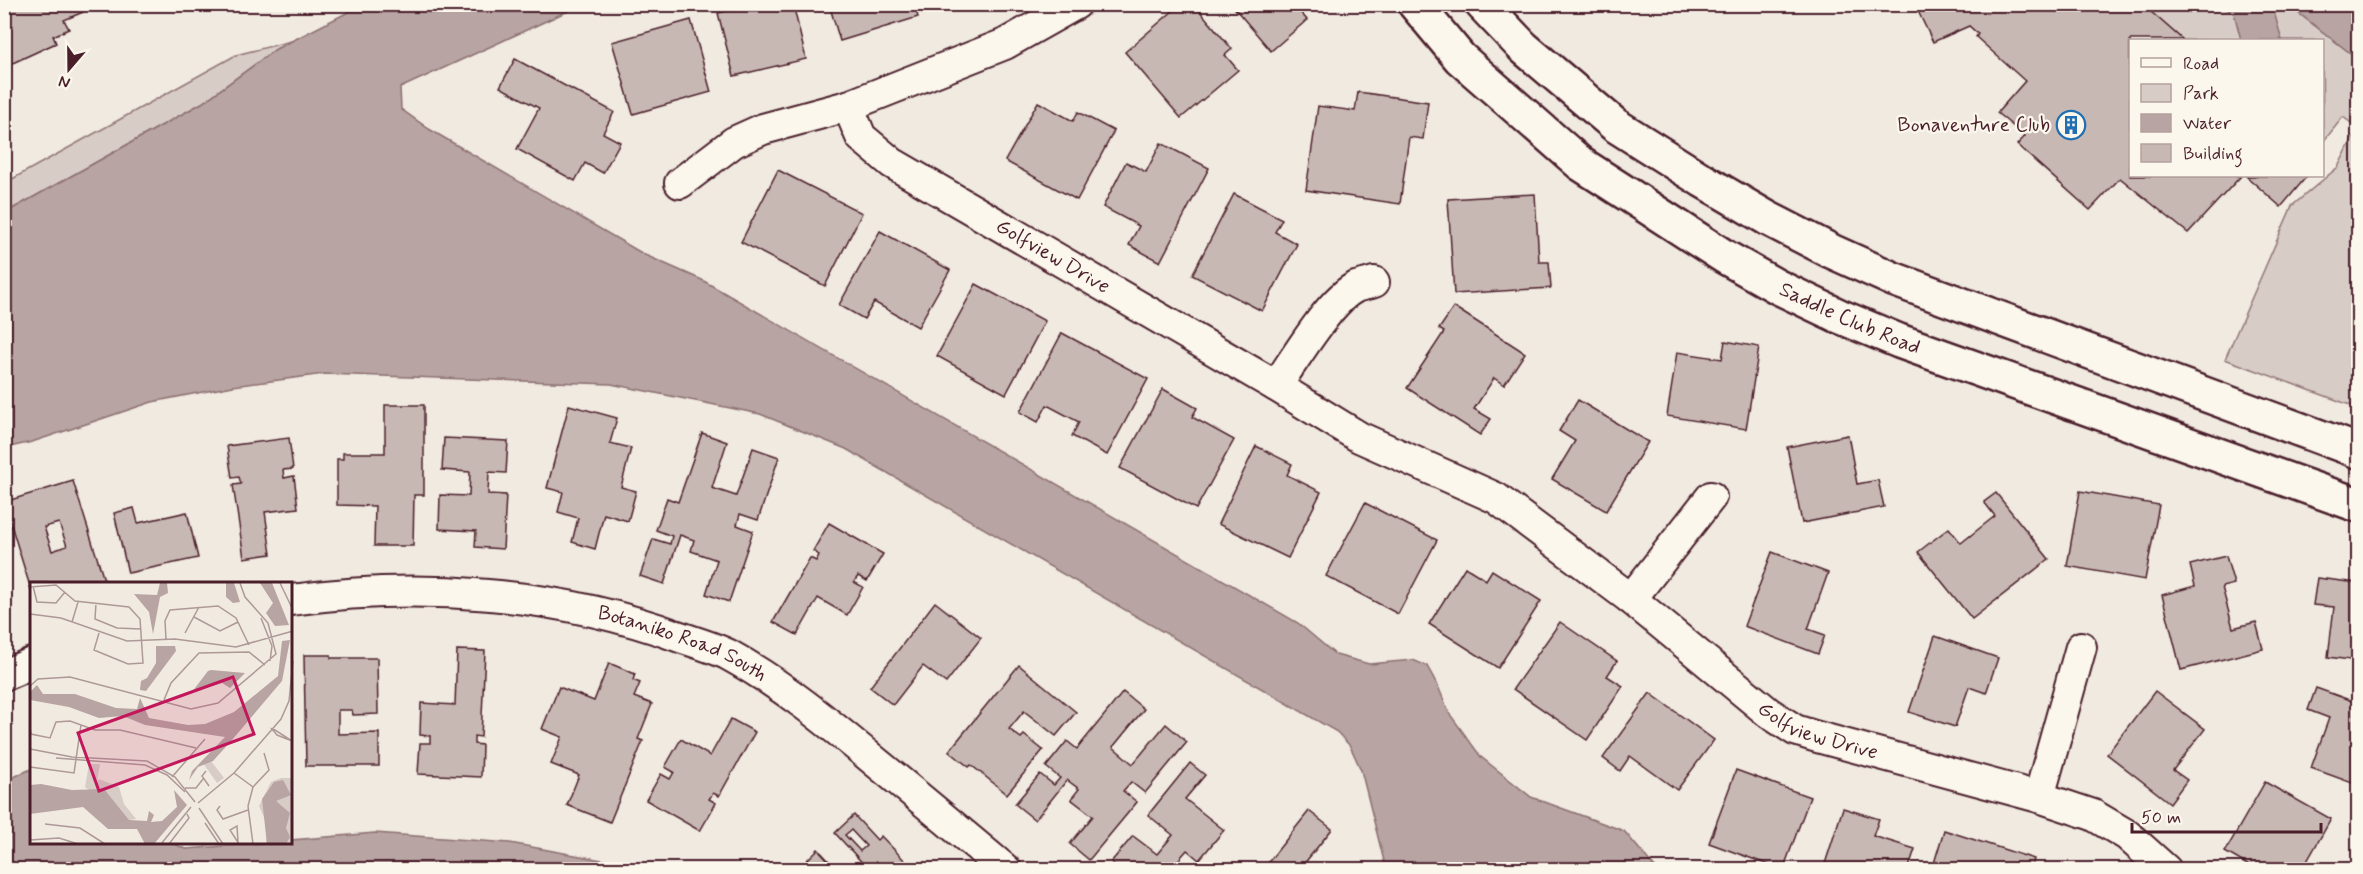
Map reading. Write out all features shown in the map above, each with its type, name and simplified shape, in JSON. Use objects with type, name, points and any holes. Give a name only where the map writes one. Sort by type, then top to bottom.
[{"type":"street","points":[[680,183],[734,142],[763,129],[848,106],[1005,44],[1076,4]]},
{"type":"street","name":"Saddle Club Road","points":[[1415,4],[1460,58],[1581,164],[1725,257],[1778,287],[1899,341],[2358,505]]},
{"type":"street","points":[[1482,4],[1523,47],[1615,125],[1702,180],[1831,251],[1893,279],[2358,452]]},
{"type":"street","name":"Golfview Drive","points":[[848,106],[861,137],[892,163],[1276,386],[1359,437],[1496,498],[1631,599],[1769,713],[1795,730],[2039,797],[2093,815],[2127,835],[2166,870]]},
{"type":"street","points":[[1276,386],[1331,309],[1343,296],[1356,288],[1374,282]]},
{"type":"street","points":[[1631,599],[1711,497]]},
{"type":"street","name":"Botaniko Road South","points":[[292,600],[332,595],[412,592],[488,596],[564,606],[640,622],[725,653],[801,700],[1006,870]]},
{"type":"street","points":[[2039,797],[2081,647]]},
{"type":"street","points":[[4,675],[30,664]]},
{"type":"green space","points":[[2142,5],[2288,5],[2358,59],[2358,128],[2343,117],[2324,141],[2324,39],[2182,39]]},
{"type":"green space","points":[[295,40],[276,49],[202,103],[5,213],[5,183],[236,55]]},
{"type":"green space","points":[[2358,128],[2358,408],[2225,359],[2292,206],[2338,167]]},
{"type":"water","points":[[364,4],[581,5],[400,88],[401,109],[429,129],[645,255],[702,280],[1298,623],[1336,655],[1369,664],[1413,660],[1427,666],[1449,713],[1481,757],[1531,797],[1624,831],[1656,869],[1386,869],[1361,770],[1350,746],[1337,732],[846,449],[760,414],[611,384],[324,374],[233,386],[152,402],[32,442],[5,448],[5,213],[202,103],[276,49]]},
{"type":"water","points":[[2220,5],[2272,5],[2282,39],[2241,39],[2234,13]]},
{"type":"water","points":[[2288,5],[2358,5],[2358,59]]},
{"type":"water","points":[[30,769],[30,844],[175,844],[186,849],[249,844],[292,844],[292,840],[375,833],[510,843],[618,863],[624,869],[5,869],[5,781]]},
{"type":"building","points":[[4,4],[79,4],[83,12],[64,20],[69,29],[53,36],[56,43],[4,67]]},
{"type":"building","points":[[756,4],[793,4],[806,59],[734,76],[718,13]]},
{"type":"building","points":[[829,4],[914,4],[918,17],[840,41]]},
{"type":"building","points":[[1181,4],[1194,4],[1232,49],[1225,55],[1238,70],[1181,118],[1125,52]]},
{"type":"building","points":[[1231,4],[1298,4],[1296,7],[1307,20],[1271,51]]},
{"type":"building","name":"Bonaventure Club","points":[[1920,4],[2142,4],[2182,39],[2129,39],[2129,177],[2240,177],[2188,233],[2120,178],[2090,210],[2017,145],[2025,136],[1997,113],[2025,81],[1976,37],[1978,34],[1969,26],[1933,42],[1916,7]]},
{"type":"building","points":[[691,20],[711,92],[633,114],[612,42]]},
{"type":"building","points":[[515,59],[614,112],[603,133],[620,142],[603,173],[585,163],[575,181],[517,149],[539,108],[500,87]]},
{"type":"building","points":[[1358,92],[1428,102],[1423,139],[1409,137],[1400,204],[1306,190],[1318,106],[1355,111]]},
{"type":"building","points":[[1038,102],[1073,121],[1078,112],[1114,131],[1077,200],[1005,161]]},
{"type":"building","points":[[1161,143],[1209,168],[1160,262],[1129,245],[1139,226],[1103,207],[1126,162],[1146,172]]},
{"type":"building","points":[[778,170],[862,213],[825,286],[741,242]]},
{"type":"building","points":[[2247,177],[2306,177],[2281,207]]},
{"type":"building","points":[[1234,194],[1282,219],[1275,232],[1297,244],[1262,311],[1192,275]]},
{"type":"building","points":[[1535,194],[1539,262],[1549,262],[1551,288],[1454,294],[1448,199]]},
{"type":"building","points":[[880,231],[950,270],[918,327],[874,302],[864,319],[839,305]]},
{"type":"building","points":[[976,284],[1045,321],[1006,394],[937,356]]},
{"type":"building","points":[[1454,307],[1525,353],[1504,385],[1494,378],[1474,409],[1491,419],[1480,435],[1407,388],[1444,332],[1439,329]]},
{"type":"building","points":[[1062,333],[1148,379],[1107,455],[1072,436],[1079,422],[1047,405],[1038,422],[1020,412]]},
{"type":"building","points":[[1725,341],[1759,347],[1746,429],[1667,416],[1677,352],[1722,359]]},
{"type":"building","points":[[1163,389],[1197,408],[1192,417],[1234,440],[1196,509],[1120,468]]},
{"type":"building","points":[[1578,400],[1648,442],[1606,511],[1552,479],[1575,441],[1559,431]]},
{"type":"building","points":[[385,405],[424,405],[424,495],[414,495],[413,546],[374,546],[375,506],[337,505],[337,459],[343,459],[343,453],[385,453]]},
{"type":"building","points":[[569,405],[617,418],[610,443],[631,448],[621,487],[636,491],[628,521],[604,514],[595,549],[572,542],[578,518],[558,512],[563,492],[547,488]]},
{"type":"building","points":[[702,433],[727,442],[712,488],[736,496],[753,448],[779,457],[758,520],[740,514],[737,525],[753,531],[729,602],[706,594],[717,560],[691,551],[694,540],[680,535],[664,584],[640,576],[653,539],[670,544],[672,536],[656,530],[667,498],[678,502]]},
{"type":"building","points":[[1848,435],[1857,484],[1878,480],[1884,507],[1802,523],[1787,447]]},
{"type":"building","points":[[289,438],[293,469],[283,470],[284,478],[294,476],[298,508],[265,512],[271,554],[244,558],[233,485],[241,484],[239,477],[232,478],[227,446]]},
{"type":"building","points":[[444,438],[508,441],[506,473],[489,472],[488,494],[506,495],[503,549],[475,547],[476,531],[439,529],[440,495],[469,496],[470,472],[442,470]]},
{"type":"building","points":[[1256,446],[1292,464],[1287,475],[1321,492],[1288,558],[1218,524]]},
{"type":"building","points":[[73,481],[105,582],[30,582],[30,586],[4,502]],"holes":[[[59,523],[67,546],[52,551],[44,527]]]},
{"type":"building","points":[[2080,491],[2159,505],[2145,580],[2067,566]]},
{"type":"building","points":[[1996,493],[2049,559],[1972,619],[1918,552],[1949,528],[1961,543],[1995,516],[1984,502]]},
{"type":"building","points":[[1365,503],[1437,540],[1398,614],[1326,576]]},
{"type":"building","points":[[134,508],[138,523],[187,512],[198,558],[128,573],[114,513]]},
{"type":"building","points":[[829,523],[883,554],[867,581],[858,576],[854,582],[863,587],[847,615],[818,598],[797,635],[773,622],[810,558],[816,561],[819,555],[813,551]]},
{"type":"building","points":[[1772,552],[1828,573],[1808,629],[1825,635],[1818,654],[1744,626]]},
{"type":"building","points":[[2226,556],[2234,584],[2222,587],[2233,628],[2256,622],[2263,649],[2181,670],[2162,595],[2195,586],[2190,565]]},
{"type":"building","points":[[1465,567],[1486,580],[1492,570],[1541,601],[1498,668],[1429,624]]},
{"type":"building","points":[[2317,578],[2358,583],[2358,661],[2328,657],[2334,607],[2313,605]]},
{"type":"building","points":[[935,602],[981,638],[946,683],[923,666],[893,705],[870,687]]},
{"type":"building","points":[[1560,622],[1617,661],[1607,676],[1623,686],[1587,740],[1513,689]]},
{"type":"building","points":[[1935,636],[1998,658],[1986,693],[1969,687],[1955,727],[1909,712]]},
{"type":"building","points":[[457,650],[485,651],[481,737],[474,736],[474,744],[482,745],[481,777],[418,774],[420,743],[430,743],[430,736],[420,735],[421,703],[455,705]]},
{"type":"building","points":[[304,655],[331,655],[331,658],[377,658],[378,714],[353,715],[352,710],[338,710],[338,734],[379,733],[379,766],[306,766]]},
{"type":"building","points":[[609,663],[635,674],[633,680],[640,683],[634,697],[652,704],[638,739],[643,741],[610,822],[567,805],[579,775],[551,764],[562,737],[542,729],[559,687],[594,701]]},
{"type":"building","points":[[1019,665],[1076,712],[1056,736],[1024,711],[1009,729],[1021,738],[1024,735],[1043,750],[1007,794],[971,765],[969,767],[949,751]]},
{"type":"building","points":[[2316,688],[2358,703],[2358,785],[2311,768],[2329,718],[2308,710]]},
{"type":"building","points":[[2155,691],[2205,729],[2173,770],[2187,780],[2170,803],[2107,754]]},
{"type":"building","points":[[1123,692],[1144,709],[1113,747],[1133,764],[1166,724],[1187,742],[1145,793],[1131,782],[1123,791],[1137,802],[1089,860],[1070,844],[1093,816],[1071,799],[1079,789],[1067,780],[1035,820],[1015,804],[1040,774],[1054,785],[1060,778],[1046,767],[1067,741],[1077,749]]},
{"type":"building","points":[[1650,693],[1714,740],[1677,790],[1630,756],[1620,771],[1603,758]]},
{"type":"building","points":[[731,719],[755,732],[719,796],[713,793],[709,799],[716,803],[700,831],[646,800],[661,774],[670,779],[674,772],[665,767],[681,739],[710,756]]},
{"type":"building","points":[[1190,763],[1205,775],[1185,799],[1224,830],[1199,860],[1187,850],[1174,865],[1180,870],[1120,870],[1111,862],[1133,836],[1157,854],[1173,835],[1148,815]]},
{"type":"building","points":[[1736,770],[1810,797],[1783,870],[1709,843]]},
{"type":"building","points":[[2265,782],[2331,819],[2302,870],[2256,870],[2225,852]]},
{"type":"building","points":[[1843,808],[1879,819],[1873,836],[1915,849],[1908,870],[1823,870]]},
{"type":"building","points":[[1309,811],[1332,829],[1299,870],[1262,870]]},
{"type":"building","points":[[854,815],[877,840],[881,836],[910,866],[915,862],[922,870],[869,870],[835,833]],"holes":[[[851,830],[866,846],[860,851],[845,835]]]},
{"type":"building","points":[[1944,830],[2034,859],[2031,870],[1932,870]]},
{"type":"building","points":[[818,849],[837,870],[797,870]]},
{"type":"place","name":"Bonaventure Club","points":[[2071,125]]}]
